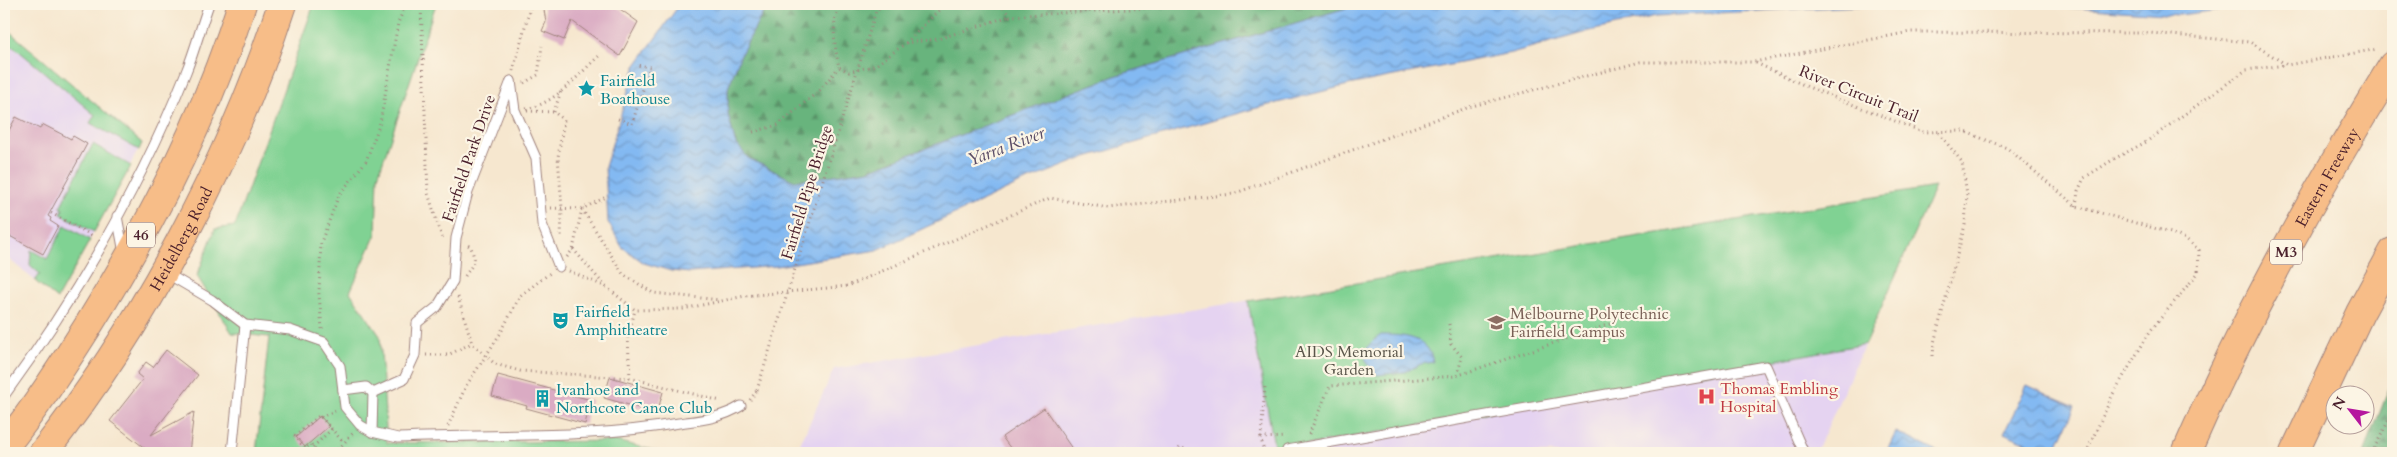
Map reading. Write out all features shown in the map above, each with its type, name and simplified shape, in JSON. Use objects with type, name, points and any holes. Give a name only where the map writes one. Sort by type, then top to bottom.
[{"type":"main road","name":"46","points":[[4,447],[61,370],[126,266],[180,159],[233,31],[242,4]]},
{"type":"main road","name":"Heidelberg Road","points":[[43,453],[112,355],[163,271],[226,149],[269,45],[282,4]]},
{"type":"main road","name":"Eastern Freeway","points":[[2186,453],[2280,264],[2387,64]]},
{"type":"main road","points":[[2294,453],[2360,313],[2393,252]]},
{"type":"lane","points":[[4,396],[80,283],[117,216],[171,106],[209,4]]},
{"type":"lane","points":[[511,81],[515,110],[536,158],[542,224],[559,267]]},
{"type":"lane","name":"Fairfield Park Drive","points":[[373,393],[404,379],[415,355],[417,323],[437,306],[453,281],[456,238],[468,192],[511,81]]},
{"type":"lane","points":[[117,216],[126,266]]},
{"type":"lane","points":[[163,271],[212,300],[245,325],[290,330],[324,342],[340,366],[345,407],[360,425],[372,432],[398,438],[612,433],[710,418],[730,412],[741,406]]},
{"type":"lane","points":[[232,453],[245,325]]},
{"type":"lane","points":[[1288,453],[1287,450],[1766,366],[1804,453]]},
{"type":"lane","points":[[344,390],[366,387],[373,393],[372,432]]},
{"type":"path","points":[[324,342],[318,294],[321,242],[339,195],[366,161],[380,123],[398,23],[406,4]]},
{"type":"path","points":[[421,4],[428,193],[444,247]]},
{"type":"path","points":[[531,4],[511,81],[523,84],[538,75],[542,46]]},
{"type":"path","points":[[839,67],[834,40],[834,16],[840,4]]},
{"type":"path","name":"Fairfield Pipe Bridge","points":[[757,390],[876,10],[882,4]]},
{"type":"path","points":[[839,67],[849,72],[876,64],[906,43],[945,4]]},
{"type":"path","points":[[1000,4],[1010,16]]},
{"type":"path","points":[[906,43],[938,39],[1010,16],[1174,4]]},
{"type":"path","points":[[582,209],[572,249],[606,286],[635,310],[683,309],[745,296],[848,286],[1050,198],[1108,208],[1233,194],[1472,106],[1640,62],[1754,62],[1910,32],[2131,33],[2250,42],[2287,65]]},
{"type":"path","points":[[515,110],[539,107],[599,56]]},
{"type":"path","name":"River Circuit Trail","points":[[1754,62],[1808,88],[1923,132],[1964,131],[2007,148],[2076,206],[2171,233],[2186,239],[2199,250],[2198,273],[2151,330],[2112,394],[2086,453]]},
{"type":"path","points":[[2076,206],[2078,191],[2084,178],[2146,142],[2246,70],[2287,65],[2387,64]]},
{"type":"path","points":[[618,119],[632,124],[650,67],[636,65]]},
{"type":"path","points":[[753,132],[778,125],[820,90],[839,67]]},
{"type":"path","points":[[554,112],[561,90]]},
{"type":"path","points":[[515,110],[554,112],[564,120],[558,157],[562,208],[559,267]]},
{"type":"path","points":[[1933,356],[1934,343],[1965,226],[1967,194],[1962,162],[1937,131]]},
{"type":"path","points":[[562,208],[582,209],[608,196]]},
{"type":"path","points":[[582,209],[623,274],[653,293],[723,301]]},
{"type":"path","points":[[51,213],[96,238]]},
{"type":"path","points":[[559,267],[606,286]]},
{"type":"path","points":[[448,425],[466,386],[520,296],[559,267]]},
{"type":"path","points":[[453,281],[472,343],[495,364],[520,371],[630,378],[741,406]]},
{"type":"path","points":[[630,378],[628,338],[635,310]]},
{"type":"path","points":[[1308,436],[1330,386],[1456,376],[1613,323]]},
{"type":"path","points":[[1449,324],[1451,344],[1462,357],[1456,376]]},
{"type":"path","points":[[415,355],[448,355],[472,343]]},
{"type":"path","points":[[1264,453],[1261,438],[1265,387]]},
{"type":"path","points":[[2372,453],[2393,412]]},
{"type":"path","points":[[318,453],[311,444],[305,449],[295,436],[320,415],[344,443]]},
{"type":"path","points":[[335,453],[360,425]]},
{"type":"path","points":[[313,447],[332,429]]},
{"type":"path","points":[[1261,438],[1290,437]]},
{"type":"path","points":[[1177,453],[1180,447],[1194,453]]},
{"type":"path","points":[[1233,453],[1234,451],[1239,453]]},
{"type":"shaded area","points":[[4,28],[142,143],[57,299],[4,255]]},
{"type":"shaded area","name":"Melbourne Polytechnic Fairfield Campus","points":[[1935,187],[1816,453],[796,453],[834,369]]},
{"type":"green space","points":[[314,4],[436,4],[378,176],[376,234],[350,292],[380,336],[387,443],[616,441],[665,453],[256,453],[269,337],[232,333],[197,276],[215,229],[235,226]]},
{"type":"green space","points":[[770,4],[1360,4],[1115,76],[869,170],[794,181],[748,158],[735,142],[728,114],[728,88],[741,54],[763,13]]},
{"type":"green space","points":[[4,27],[142,143],[139,150],[90,123],[95,115],[13,46],[10,49],[4,45]]},
{"type":"green space","points":[[93,144],[131,166],[94,232],[61,214],[63,209],[60,207]]},
{"type":"green space","name":"AIDS Memorial Garden","points":[[1935,187],[1865,344],[1275,451],[1248,301]]},
{"type":"green space","points":[[65,225],[90,240],[57,299],[35,281],[40,274],[30,265],[31,250],[47,259]]},
{"type":"green space","points":[[2393,380],[2393,453],[2364,453],[2371,434],[2374,434],[2374,427]]},
{"type":"water","name":"Yarra River","points":[[680,4],[770,4],[763,13],[741,54],[728,88],[728,114],[735,142],[748,158],[794,181],[869,170],[1115,76],[1360,4],[1898,4],[1656,16],[1590,31],[1511,53],[1348,85],[1253,109],[1086,157],[1021,183],[877,250],[777,266],[690,273],[671,271],[644,263],[622,247],[608,222],[605,167],[636,65]]},
{"type":"water","points":[[2016,4],[2268,4],[2179,15]]},
{"type":"water","points":[[1381,335],[1406,337],[1421,342],[1431,353],[1433,362],[1421,364],[1405,372],[1377,375],[1368,364],[1365,354],[1370,344]]},
{"type":"water","points":[[2027,385],[2075,407],[2054,453],[2028,453],[2032,445],[2004,433]]},
{"type":"water","points":[[1896,432],[1940,453],[1886,453]]},
{"type":"building","points":[[543,4],[613,4],[638,22],[620,56],[572,21],[564,40],[542,31],[546,22]]},
{"type":"building","points":[[16,117],[40,129],[42,124],[71,139],[73,136],[87,144],[48,216],[51,218],[50,221],[58,226],[43,254],[4,233],[4,140]]},
{"type":"building","points":[[166,350],[198,375],[151,435],[194,412],[189,453],[151,453],[110,421],[143,379],[137,374],[146,362],[153,367]]},
{"type":"building","name":"Ivanhoe and Northcote Canoe Club","points":[[498,375],[591,400],[585,424],[526,408],[527,406],[492,396]]},
{"type":"building","points":[[610,377],[663,392],[657,413],[604,398]]},
{"type":"building","points":[[1044,408],[1075,453],[1014,453],[1002,437]]},
{"type":"building","points":[[320,416],[329,426],[305,447],[296,437]]},
{"type":"place","name":"Fairfield Boathouse","points":[[586,89]]},
{"type":"place","name":"Fairfield Amphitheatre","points":[[561,320]]},
{"type":"place","name":"Melbourne Polytechnic Fairfield Campus","points":[[1496,322]]},
{"type":"place","name":"Thomas Embling Hospital","points":[[1706,397]]},
{"type":"place","name":"Ivanhoe and Northcote Canoe Club","points":[[542,398]]}]
